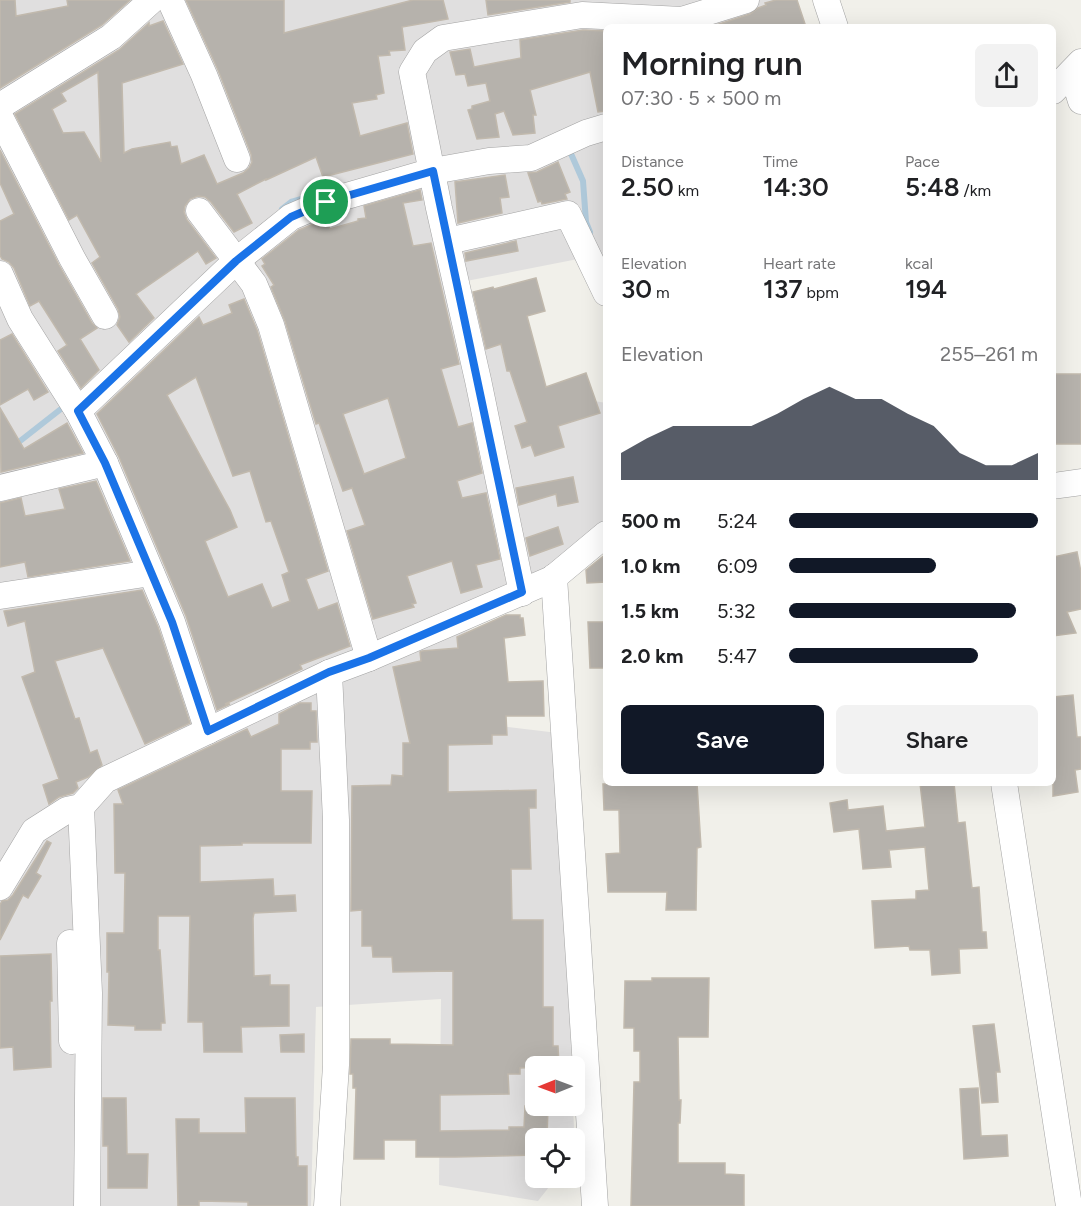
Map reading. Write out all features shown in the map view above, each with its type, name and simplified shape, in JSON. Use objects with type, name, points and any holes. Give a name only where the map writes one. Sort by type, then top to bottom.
[{"type":"street","points":[[0,106],[111,37],[152,0]]},
{"type":"street","points":[[170,0],[204,75],[237,159]]},
{"type":"street","points":[[522,592],[412,72],[425,51],[443,38],[582,15],[679,10],[746,0]]},
{"type":"street","points":[[826,0],[834,24]]},
{"type":"street","points":[[1056,88],[1076,67]]},
{"type":"street","points":[[1076,67],[1081,101]]},
{"type":"street","points":[[0,117],[72,258],[105,316]]},
{"type":"street","points":[[72,404],[236,261],[291,217],[326,202],[433,171],[489,161],[531,158],[586,133],[603,128]]},
{"type":"street","points":[[199,211],[254,284],[271,325],[369,658]]},
{"type":"street","points":[[448,241],[568,214],[603,287]]},
{"type":"street","points":[[0,274],[20,319],[105,463],[172,622],[208,731]]},
{"type":"street","points":[[0,488],[105,463]]},
{"type":"street","points":[[1056,486],[1081,482]]},
{"type":"street","points":[[0,887],[34,831],[74,809],[105,780],[329,672],[369,658],[554,577],[603,536]]},
{"type":"street","points":[[0,596],[151,573]]},
{"type":"street","points":[[554,577],[596,1206]]},
{"type":"street","points":[[327,1206],[336,1065],[336,820],[329,672]]},
{"type":"street","points":[[1004,786],[1069,1206]]},
{"type":"street","points":[[74,809],[75,1206]]},
{"type":"street","points":[[74,809],[89,993],[87,1206]]},
{"type":"shaded area","points":[[0,0],[797,0],[804,24],[603,24],[603,268],[583,258],[451,284],[544,392],[603,402],[603,549],[522,593],[465,633],[473,723],[558,733],[572,1056],[525,1056],[525,1116],[573,1116],[574,1128],[525,1128],[525,1188],[548,1188],[538,1201],[439,1185],[441,999],[316,1007],[311,1206],[0,1206]]},
{"type":"building","points":[[0,0],[15,0],[16,16],[68,6],[67,0],[130,0],[102,25],[0,88]]},
{"type":"building","points":[[186,0],[284,0],[284,33],[413,0],[443,0],[448,19],[402,27],[405,50],[389,51],[390,55],[378,56],[384,93],[376,95],[377,99],[352,103],[360,136],[407,123],[413,154],[323,177],[316,157],[237,194],[252,223],[234,232],[205,197],[198,196],[190,199],[184,212],[187,220],[216,258],[206,264],[198,251],[136,294],[154,318],[129,342],[117,325],[120,317],[118,309],[92,263],[100,257],[77,215],[69,220],[15,114],[119,50],[149,23],[149,26],[163,21],[183,64],[122,83],[124,153],[132,149],[170,142],[171,147],[177,146],[181,164],[204,155],[217,184],[243,173],[252,162],[251,154],[218,70]],"holes":[[[98,72],[101,162],[84,132],[63,133],[52,109],[66,101],[61,93]]]},
{"type":"building","points":[[486,0],[570,0],[570,2],[488,15]]},
{"type":"building","points":[[776,0],[797,0],[805,24],[719,24],[750,14],[766,5],[765,3]]},
{"type":"building","points":[[583,30],[603,31],[603,111],[598,112],[590,72],[530,90],[536,115],[533,115],[535,133],[513,135],[504,111],[495,114],[499,137],[477,139],[468,110],[472,109],[472,106],[490,101],[486,83],[468,86],[465,74],[456,75],[450,52],[470,49],[474,67],[521,58],[520,40]]},
{"type":"building","points":[[0,150],[59,265],[97,328],[80,339],[99,370],[81,388],[58,351],[67,345],[39,301],[30,306],[14,268],[0,255],[0,221],[14,214],[0,183]]},
{"type":"building","points":[[558,162],[570,192],[565,194],[567,199],[542,204],[541,201],[538,202],[528,173],[537,172]]},
{"type":"building","points":[[505,175],[509,197],[500,198],[502,213],[458,223],[455,182]]},
{"type":"building","points":[[420,190],[422,200],[403,203],[413,246],[431,243],[459,364],[441,369],[458,427],[472,423],[482,473],[457,481],[462,498],[486,493],[500,559],[476,565],[482,587],[461,593],[452,561],[407,576],[416,603],[412,604],[414,607],[373,619],[347,531],[365,525],[352,488],[343,491],[319,423],[316,424],[285,321],[271,287],[274,285],[262,266],[265,264],[262,259],[299,230],[326,219],[330,229],[358,221],[358,219],[366,218],[364,206]],"holes":[[[388,398],[406,458],[364,474],[343,414]]]},
{"type":"building","points":[[516,241],[518,251],[466,261],[465,253]]},
{"type":"building","points":[[536,278],[545,311],[527,316],[546,387],[586,373],[600,413],[558,426],[564,447],[535,456],[531,445],[522,448],[515,426],[527,422],[510,371],[507,371],[501,344],[486,349],[473,292]]},
{"type":"building","points":[[244,299],[257,330],[328,571],[306,579],[318,610],[337,603],[350,646],[300,665],[302,669],[225,704],[230,704],[217,710],[186,616],[119,457],[97,414],[199,317],[203,325],[232,313],[229,305]],"holes":[[[196,377],[233,476],[250,471],[266,522],[271,521],[289,572],[282,575],[290,601],[272,608],[262,584],[228,597],[205,541],[237,527],[167,395]]]},
{"type":"building","points":[[12,334],[48,392],[34,400],[28,389],[0,405],[0,340]]},
{"type":"building","points":[[1056,374],[1081,374],[1081,444],[1056,444]]},
{"type":"building","points":[[0,408],[24,449],[67,423],[83,453],[1,472]]},
{"type":"building","points":[[573,477],[578,502],[558,506],[556,494],[519,505],[516,488]]},
{"type":"building","points":[[96,481],[130,561],[28,577],[25,562],[0,567],[0,503],[21,498],[25,516],[65,509],[59,489]]},
{"type":"building","points":[[558,527],[563,544],[530,556],[526,538]]},
{"type":"building","points":[[1077,552],[1081,572],[1081,609],[1067,612],[1076,633],[1056,636],[1056,556]]},
{"type":"building","points":[[603,556],[603,582],[587,583],[586,570]]},
{"type":"building","points":[[142,590],[158,627],[190,723],[145,744],[103,648],[55,661],[75,719],[79,718],[90,753],[97,750],[102,765],[88,777],[76,782],[78,788],[73,793],[59,797],[49,804],[43,785],[59,779],[22,677],[35,672],[25,621],[8,626],[4,611]]},
{"type":"building","points":[[506,615],[520,615],[520,618],[523,618],[525,635],[504,638],[508,682],[543,681],[544,716],[506,716],[507,735],[492,735],[492,744],[448,745],[448,792],[536,790],[536,808],[529,808],[531,869],[511,869],[512,920],[543,920],[543,1007],[553,1007],[553,1046],[558,1046],[558,1056],[525,1056],[525,1068],[520,1068],[520,1074],[508,1074],[509,1094],[440,1095],[440,1131],[509,1130],[509,1127],[524,1127],[525,1106],[525,1116],[548,1116],[547,1128],[525,1128],[525,1155],[416,1157],[416,1140],[384,1140],[384,1159],[354,1159],[356,1088],[353,1088],[353,1074],[350,1074],[351,1039],[390,1039],[390,1044],[453,1045],[453,971],[393,972],[392,957],[373,957],[372,946],[362,946],[362,910],[351,911],[352,786],[391,785],[392,775],[403,776],[403,743],[410,743],[393,667],[421,661],[420,652],[422,651],[458,648],[457,637]]},
{"type":"building","points":[[588,622],[603,622],[603,668],[590,668]]},
{"type":"building","points":[[1073,695],[1077,737],[1081,737],[1081,769],[1075,770],[1078,792],[1053,796],[1053,786],[1056,786],[1056,697]]},
{"type":"building","points":[[300,703],[311,703],[311,711],[316,711],[317,742],[310,742],[310,749],[281,749],[281,791],[312,791],[311,843],[242,843],[242,845],[200,846],[200,882],[273,879],[274,896],[295,895],[296,911],[254,913],[253,918],[254,976],[270,975],[270,985],[289,985],[289,1026],[241,1027],[242,1052],[204,1052],[203,1022],[188,1022],[190,916],[158,916],[158,950],[160,950],[165,1023],[161,1023],[161,1030],[135,1030],[135,1026],[108,1025],[107,933],[124,933],[125,873],[115,873],[114,804],[123,804],[118,790],[247,729],[251,737],[279,724],[279,714]]},
{"type":"building","points":[[603,786],[697,786],[701,847],[697,848],[696,910],[666,910],[667,892],[608,892],[606,854],[620,853],[619,810],[604,810]]},
{"type":"building","points":[[920,786],[954,786],[958,823],[965,822],[972,888],[979,887],[982,932],[986,932],[987,948],[959,949],[960,973],[932,975],[930,950],[910,950],[909,946],[875,948],[872,901],[916,899],[916,891],[929,890],[925,847],[889,850],[891,867],[863,869],[859,829],[834,832],[830,803],[847,800],[848,810],[883,806],[886,831],[925,827]]},
{"type":"building","points":[[47,841],[51,843],[36,873],[41,876],[28,898],[23,895],[0,940],[0,905],[2,901],[8,900],[13,895]]},
{"type":"building","points":[[51,954],[51,1067],[14,1070],[13,1047],[0,1048],[0,956]]},
{"type":"building","points":[[652,978],[709,978],[708,1037],[678,1037],[679,1100],[681,1100],[680,1123],[678,1123],[678,1163],[725,1163],[725,1174],[744,1175],[744,1206],[631,1206],[634,1082],[640,1082],[640,1051],[634,1051],[634,1028],[624,1028],[625,981],[652,981]]},
{"type":"building","points":[[994,1024],[1000,1072],[996,1072],[998,1102],[982,1103],[973,1026]]},
{"type":"building","points":[[304,1034],[304,1052],[281,1052],[280,1035]]},
{"type":"building","points":[[978,1088],[981,1136],[1007,1135],[1008,1156],[964,1159],[960,1089]]},
{"type":"building","points":[[103,1098],[126,1098],[127,1154],[148,1154],[147,1188],[108,1188],[108,1146],[103,1146]]},
{"type":"building","points":[[245,1098],[295,1098],[296,1157],[298,1157],[298,1166],[307,1166],[307,1206],[248,1206],[248,1202],[199,1201],[199,1206],[178,1206],[176,1119],[199,1119],[199,1133],[246,1133]]},
{"type":"waterway","points":[[568,147],[583,181],[586,222],[590,232]]},
{"type":"waterway","points":[[282,209],[291,202],[305,198]]},
{"type":"waterway","points":[[15,445],[66,405]]},
{"type":"route","points":[[433,171],[522,592],[369,658],[329,672],[208,731],[172,622],[127,512],[78,411],[236,261],[291,217],[326,202],[433,171]]}]
